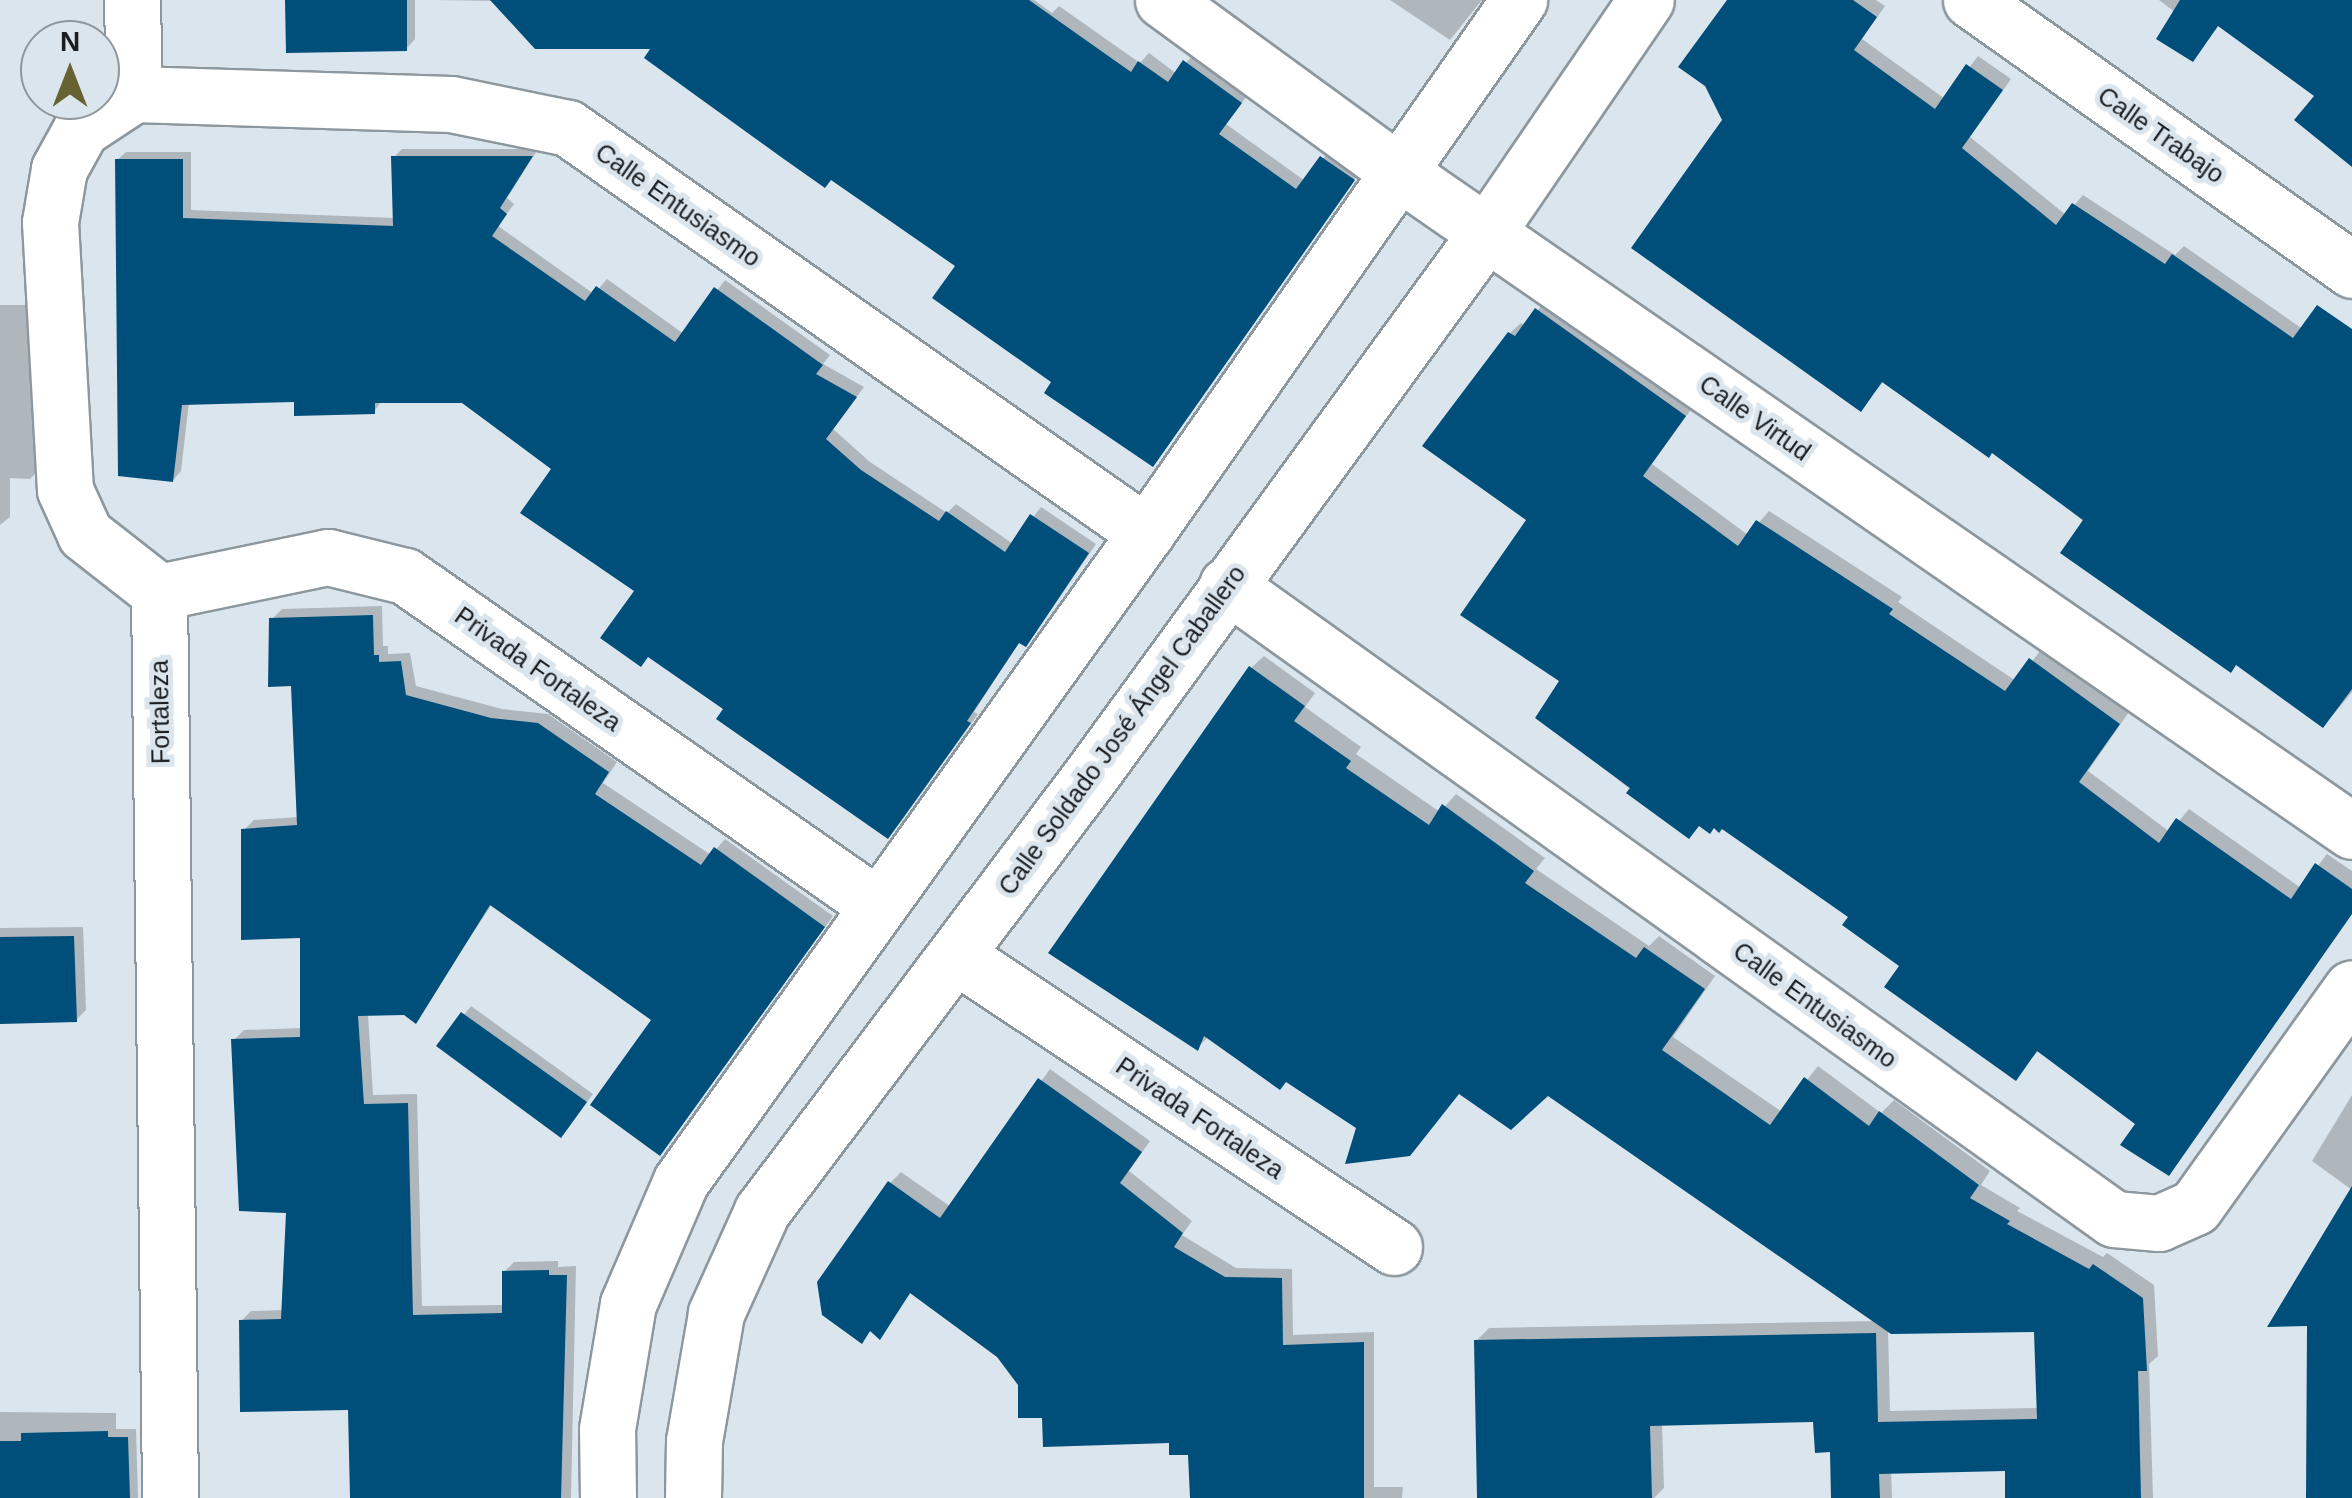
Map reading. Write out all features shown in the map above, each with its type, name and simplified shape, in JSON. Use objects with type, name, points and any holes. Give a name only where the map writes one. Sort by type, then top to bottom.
[{"type":"street","points":[[132,0],[134,94],[81,129],[59,169],[50,222],[66,490],[85,534],[158,592]]},
{"type":"street","name":"Calle Virtud","points":[[1162,0],[1400,173],[2352,832]]},
{"type":"street","points":[[608,1498],[607,1429],[628,1304],[680,1181],[1146,533],[1519,0]]},
{"type":"street","name":"Calle Soldado José Ángel Caballero","points":[[693,1498],[694,1441],[716,1314],[762,1211],[957,956],[1487,232],[1646,0]]},
{"type":"street","name":"Calle Trabajo","points":[[1971,0],[2352,270]]},
{"type":"street","name":"Calle Entusiasmo","points":[[134,94],[451,104],[568,128],[1146,533]]},
{"type":"street","name":"Privada Fortaleza","points":[[158,592],[328,557],[405,576],[878,906]]},
{"type":"street","name":"Calle Entusiasmo","points":[[1227,584],[2114,1219],[2159,1223],[2195,1207],[2352,988]]},
{"type":"street","name":"Fortaleza","points":[[158,592],[170,1498]]},
{"type":"street","name":"Privada Fortaleza","points":[[957,956],[1394,1247]]},
{"type":"building","points":[[285,0],[407,0],[407,51],[286,53]]},
{"type":"building","points":[[490,0],[1029,0],[1131,72],[1138,61],[1168,82],[1183,60],[1242,103],[1219,134],[1296,189],[1320,156],[1355,180],[1153,467],[1044,393],[1051,382],[932,298],[955,266],[831,180],[825,188],[781,157],[644,58],[650,49],[535,49]]},
{"type":"building","points":[[1727,0],[1853,0],[1877,17],[1854,50],[1935,109],[1966,64],[2003,90],[1962,148],[2056,225],[2072,203],[2165,264],[2172,254],[2293,338],[2317,305],[2352,329],[2352,689],[2323,728],[2236,665],[2231,673],[2060,553],[2083,520],[1992,453],[1989,458],[1882,382],[1861,412],[1631,248],[1722,120],[1705,86],[1678,67]]},
{"type":"building","points":[[2180,0],[2352,0],[2352,167],[2294,120],[2314,96],[2218,26],[2193,62],[2156,39]]},
{"type":"building","points":[[391,156],[533,156],[500,208],[507,214],[492,236],[585,301],[596,286],[675,342],[714,287],[823,365],[816,374],[857,397],[826,439],[861,470],[939,521],[946,511],[1005,552],[1030,514],[1089,553],[1026,647],[1019,643],[967,721],[971,723],[888,839],[716,719],[723,709],[648,657],[641,667],[600,638],[634,591],[520,513],[551,469],[462,403],[375,403],[375,414],[294,416],[294,402],[182,405],[173,482],[118,476],[115,159],[183,159],[183,218],[393,226]]},
{"type":"building","points":[[1535,308],[1686,416],[1643,476],[1738,546],[1756,520],[1893,609],[1889,614],[2005,691],[2029,658],[2120,724],[2079,782],[2159,843],[2176,818],[2291,899],[2315,863],[2352,889],[2352,914],[2169,1176],[2120,1145],[2135,1124],[2037,1051],[2016,1081],[1884,987],[1899,966],[1842,925],[1848,917],[1722,829],[1719,833],[1714,828],[1710,834],[1699,826],[1689,839],[1626,793],[1630,788],[1535,718],[1559,681],[1460,615],[1526,520],[1422,446],[1508,332],[1515,336]]},
{"type":"building","points":[[373,615],[374,655],[379,655],[379,662],[401,661],[406,695],[491,718],[538,723],[609,772],[595,794],[701,865],[714,847],[825,927],[660,1156],[590,1105],[651,1020],[490,905],[416,1024],[404,1015],[358,1016],[364,1104],[408,1103],[413,1315],[502,1313],[502,1271],[549,1270],[549,1275],[567,1275],[561,1498],[350,1498],[348,1410],[240,1412],[239,1320],[281,1319],[286,1213],[239,1211],[231,1039],[300,1037],[300,938],[241,940],[241,829],[297,825],[291,686],[268,687],[269,618]]},
{"type":"building","points":[[1249,666],[1305,706],[1294,721],[1351,761],[1346,768],[1429,825],[1442,804],[1534,871],[1525,883],[1636,958],[1644,947],[1705,989],[1662,1050],[1770,1125],[1804,1077],[1869,1126],[1879,1111],[1979,1185],[1970,1198],[2010,1221],[2007,1224],[2089,1269],[2093,1264],[2143,1298],[2147,1371],[2138,1371],[2141,1498],[2005,1498],[2005,1471],[1879,1474],[1880,1498],[1831,1498],[1830,1452],[1815,1453],[1813,1422],[1650,1426],[1652,1498],[1477,1498],[1474,1340],[1876,1333],[1878,1422],[2037,1419],[2034,1332],[1891,1334],[1548,1096],[1511,1130],[1459,1094],[1410,1156],[1345,1164],[1356,1128],[1286,1082],[1280,1090],[1204,1036],[1198,1051],[1048,953]]},
{"type":"building","points":[[74,936],[77,1022],[0,1024],[0,937]]},
{"type":"building","points":[[461,1012],[587,1102],[561,1138],[436,1046]]},
{"type":"building","points":[[1038,1078],[1142,1152],[1120,1183],[1183,1233],[1174,1247],[1225,1277],[1282,1278],[1283,1345],[1364,1342],[1364,1498],[1190,1498],[1188,1455],[1169,1455],[1169,1443],[1043,1447],[1042,1418],[1018,1418],[1018,1385],[997,1357],[910,1293],[880,1340],[870,1331],[862,1344],[822,1315],[817,1282],[888,1181],[940,1218]]},
{"type":"building","points":[[2352,1186],[2352,1498],[2306,1498],[2307,1326],[2267,1327]]},
{"type":"building","points":[[108,1431],[108,1437],[128,1437],[130,1498],[0,1498],[0,1441],[21,1441],[21,1433]]}]
